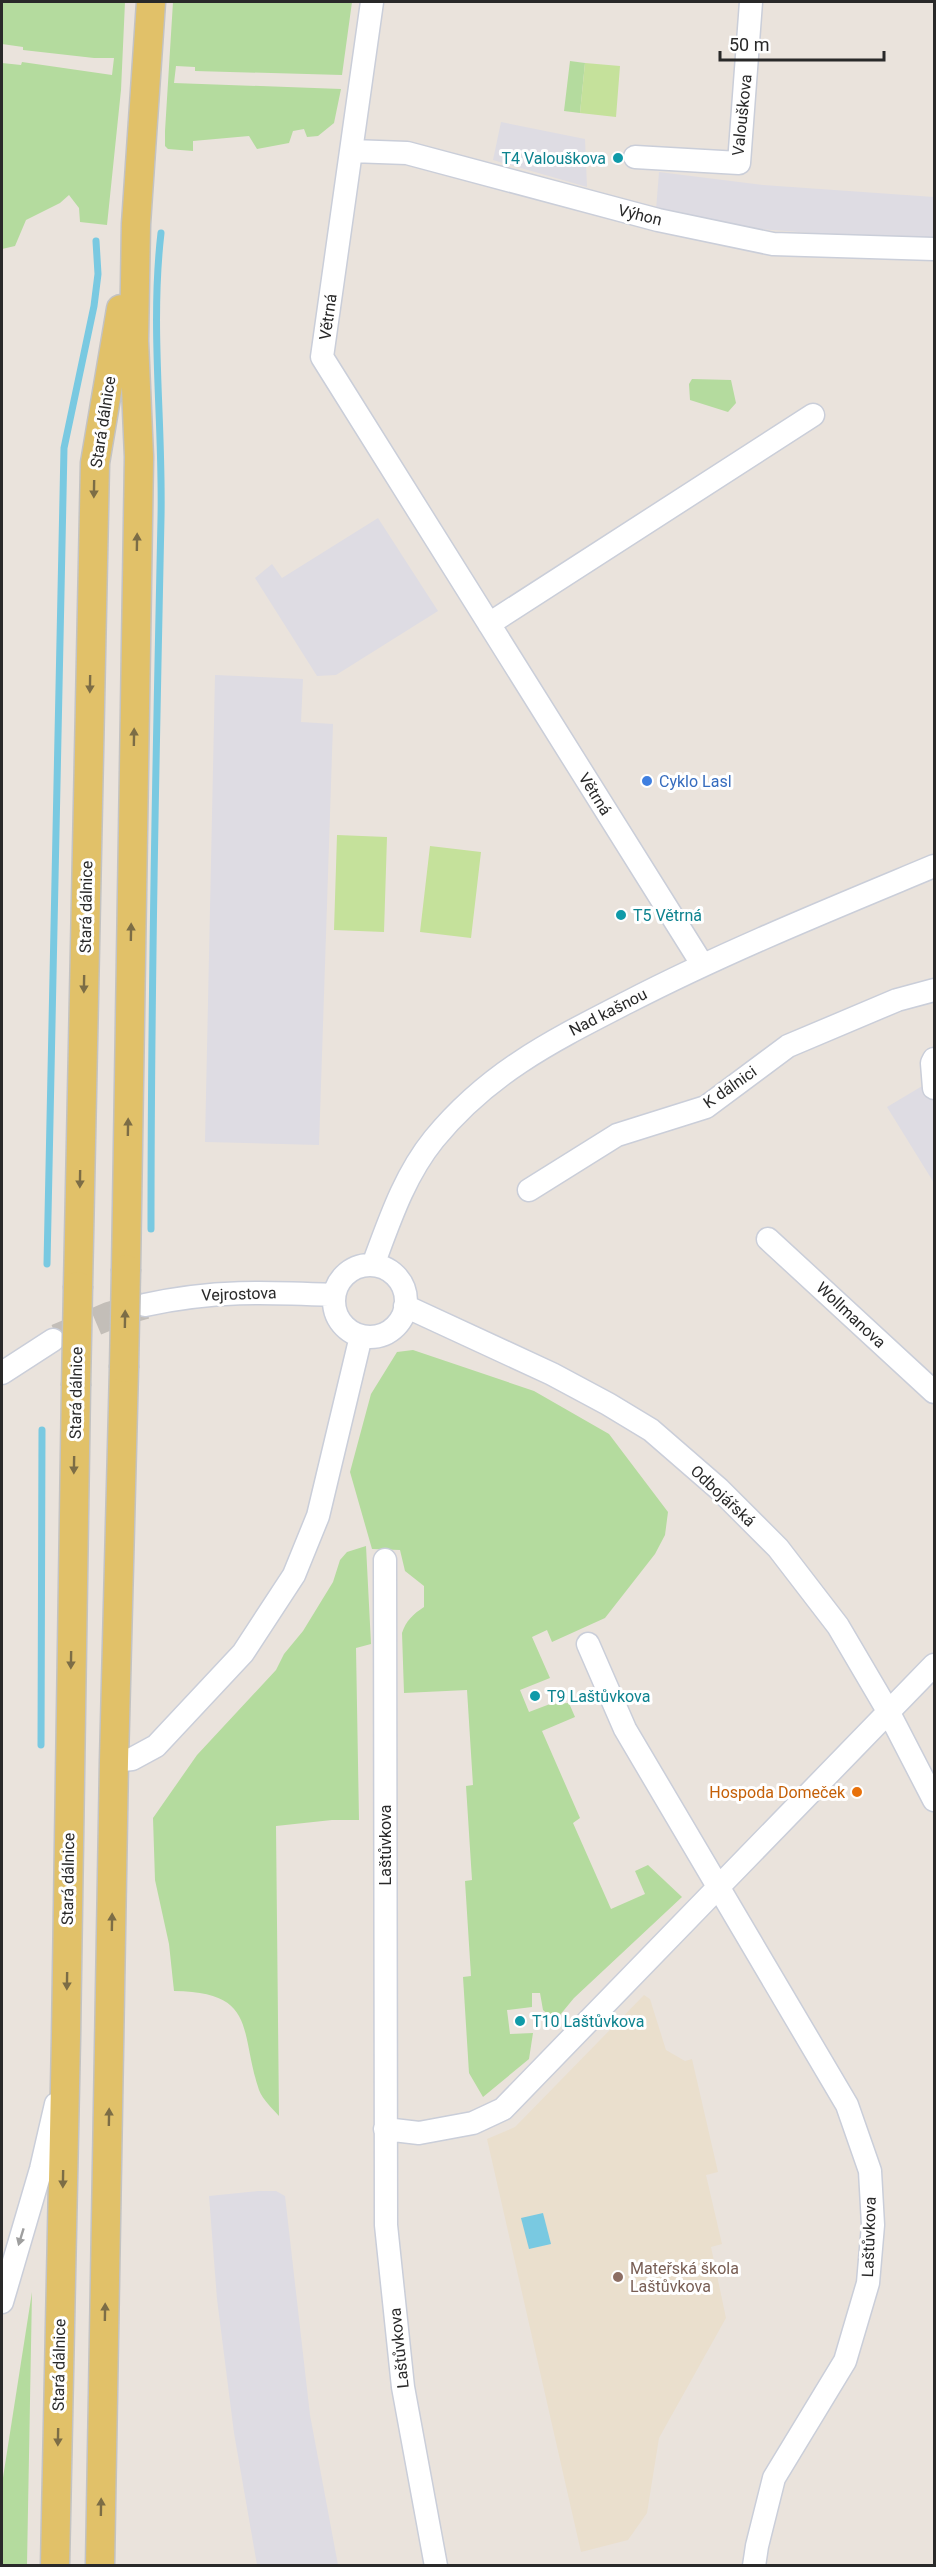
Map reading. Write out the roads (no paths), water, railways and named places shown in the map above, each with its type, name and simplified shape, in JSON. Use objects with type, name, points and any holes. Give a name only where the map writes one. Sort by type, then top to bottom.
[{"type":"main road","name":"Stará dálnice","points":[[100,2565],[114,1761],[126,1269],[139,458],[134,341],[135,224],[151,2]]},
{"type":"main road","name":"Stará dálnice","points":[[55,2565],[95,464],[135,224]]},
{"type":"main road","points":[[62,2233],[106,2234]]},
{"type":"street","name":"Větrná","points":[[372,2],[322,357],[702,964]]},
{"type":"street","name":"Valouškova","points":[[635,157],[739,163],[751,2]]},
{"type":"street","name":"Výhon","points":[[351,151],[407,153],[658,220],[773,244],[934,249]]},
{"type":"street","points":[[489,624],[813,415]]},
{"type":"street","name":"Nad kašnou","points":[[373,1265],[401,1190],[433,1140],[485,1085],[544,1045],[702,964],[934,866]]},
{"type":"street","name":"K dálnici","points":[[529,1190],[617,1135],[705,1107],[788,1046],[897,1000],[934,990]]},
{"type":"street","points":[[934,1059],[932,1063],[934,1088]]},
{"type":"street","name":"Wollmanova","points":[[768,1239],[934,1392]]},
{"type":"street","points":[[373,1265],[384,1268],[398,1279],[405,1295],[405,1306],[401,1317],[389,1331],[373,1337],[361,1336],[339,1321],[334,1306],[334,1295],[348,1272],[362,1266],[373,1265]]},
{"type":"street","name":"Vejrostova","points":[[145,1305],[201,1294],[256,1292],[334,1295]]},
{"type":"street","name":"Odbojářská","points":[[405,1306],[552,1374],[651,1430],[718,1489],[778,1548],[838,1626],[888,1711],[934,1800]]},
{"type":"street","points":[[114,1761],[132,1759],[156,1746],[243,1653],[294,1575],[318,1516],[361,1336]]},
{"type":"street","points":[[2,1373],[53,1340]]},
{"type":"street","name":"Laštůvkova","points":[[385,1560],[387,2225],[403,2387],[436,2565]]},
{"type":"street","name":"Laštůvkova","points":[[588,1644],[625,1729],[847,2104],[870,2171],[873,2225],[868,2283],[845,2361],[774,2478],[754,2565]]},
{"type":"street","points":[[385,2129],[419,2133],[473,2123],[503,2109],[934,1665]]},
{"type":"street","points":[[2,2302],[41,2169],[55,2112],[66,2037]]},
{"type":"water","points":[[543,2213],[551,2244],[529,2249],[521,2218]]},
{"type":"waterway","points":[[151,1229],[161,518],[157,304],[161,233]]},
{"type":"waterway","points":[[47,1264],[64,448],[94,306],[98,274],[96,241]]},
{"type":"waterway","points":[[41,1745],[42,1430]]},
{"type":"tunnel","points":[[57,1338],[109,1316],[145,1305]]},
{"type":"place","name":"T4 Valouškova","points":[[618,158]]},
{"type":"place","name":"Cyklo Lasl","points":[[647,781]]},
{"type":"place","name":"T5 Větrná","points":[[621,915]]},
{"type":"place","name":"T9 Laštůvkova","points":[[535,1696]]},
{"type":"place","name":"Hospoda Domeček","points":[[857,1792]]},
{"type":"place","name":"T10 Laštůvkova","points":[[520,2021]]},
{"type":"place","name":"Mateřská škola Laštůvkova","points":[[618,2277]]}]
